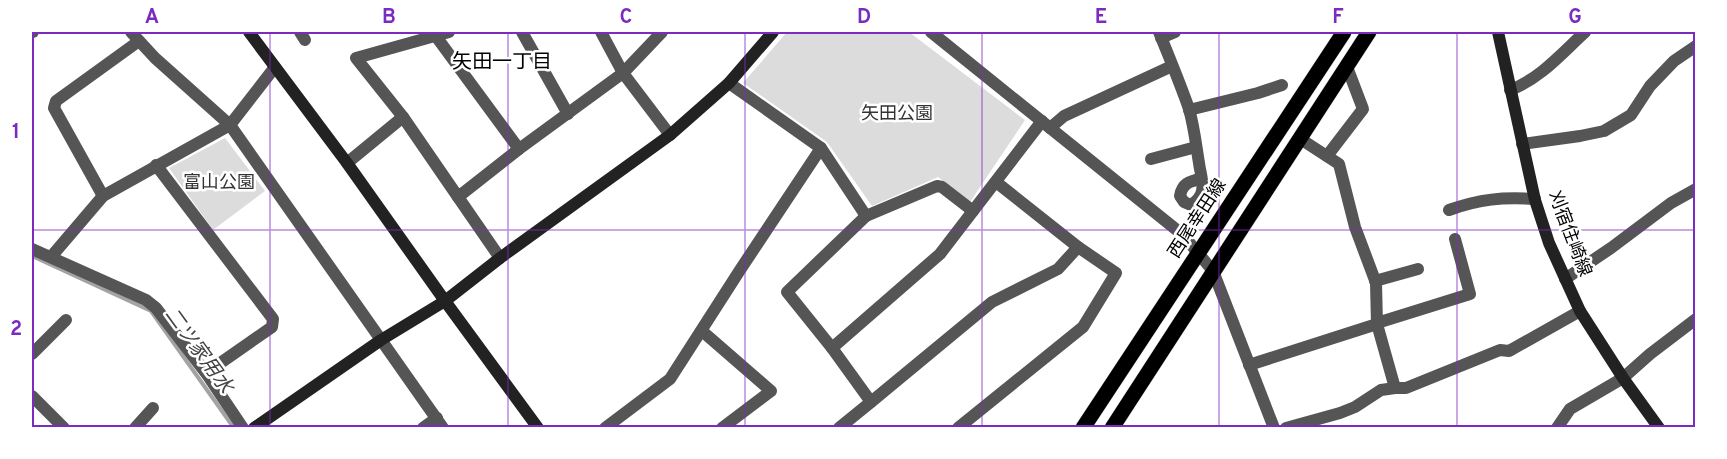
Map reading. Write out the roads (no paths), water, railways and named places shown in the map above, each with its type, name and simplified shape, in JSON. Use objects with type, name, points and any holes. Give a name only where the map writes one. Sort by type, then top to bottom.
[{"type":"main road","name":"西尾幸田線","points":[[1083,428],[1344,32]]},
{"type":"main road","points":[[1112,428],[1370,32]]},
{"type":"street","points":[[249,32],[347,163],[538,428]]},
{"type":"street","points":[[449,32],[356,58],[403,117],[500,258]]},
{"type":"street","points":[[522,32],[568,114]]},
{"type":"street","points":[[601,32],[623,72],[670,135]]},
{"type":"street","points":[[458,197],[623,72],[662,32]]},
{"type":"street","points":[[254,428],[381,339],[445,301],[500,258],[670,135],[729,83],[772,32]]},
{"type":"street","points":[[931,32],[1183,235],[1213,271],[1274,428]]},
{"type":"street","points":[[1175,32],[1160,34],[1189,110],[1201,179]]},
{"type":"street","name":"刈宿住崎線","points":[[1498,32],[1535,199],[1549,243],[1580,311],[1623,378],[1659,428]]},
{"type":"street","points":[[1510,90],[1539,75],[1585,32]]},
{"type":"street","points":[[103,196],[54,108],[56,101],[135,36],[155,58],[230,125],[440,423],[423,428]]},
{"type":"street","points":[[435,36],[519,149]]},
{"type":"street","points":[[1522,144],[1604,131],[1631,115],[1650,86],[1674,61],[1695,46]]},
{"type":"street","points":[[832,348],[940,254],[996,182],[1046,125],[1172,66]]},
{"type":"street","points":[[1327,156],[1363,109],[1347,66]]},
{"type":"street","points":[[51,257],[103,196],[230,125],[275,67]]},
{"type":"street","points":[[729,83],[821,148],[866,216]]},
{"type":"street","points":[[1189,110],[1282,85]]},
{"type":"street","points":[[347,163],[403,117]]},
{"type":"street","points":[[1299,138],[1339,164],[1355,227],[1375,281],[1377,324],[1395,388]]},
{"type":"street","points":[[1151,159],[1196,147]]},
{"type":"street","points":[[605,428],[670,379],[821,148]]},
{"type":"street","points":[[156,165],[273,319],[272,327],[206,373]]},
{"type":"street","points":[[958,428],[1083,327],[1116,273],[1078,247],[996,182]]},
{"type":"street","points":[[871,402],[787,292],[866,216],[937,186],[942,187],[973,211]]},
{"type":"street","points":[[1565,279],[1671,203],[1695,189]]},
{"type":"street","points":[[1449,210],[1490,198],[1535,199]]},
{"type":"street","points":[[1250,365],[1470,294],[1455,239]]},
{"type":"street","points":[[846,426],[871,402],[992,302],[1058,269],[1078,247]]},
{"type":"street","points":[[32,249],[146,300],[156,308],[206,373],[243,428]]},
{"type":"street","points":[[1375,281],[1418,269]]},
{"type":"street","points":[[1286,428],[1355,407],[1381,390],[1406,388],[1500,350],[1509,351],[1580,311]]},
{"type":"street","points":[[32,354],[66,320]]},
{"type":"street","points":[[1557,428],[1570,409],[1623,378],[1695,320]]},
{"type":"street","points":[[702,331],[771,391],[722,428]]},
{"type":"street","points":[[32,396],[64,428]]},
{"type":"street","points":[[135,428],[153,408]]},
{"type":"waterway","name":"二ツ家用水","points":[[32,256],[151,311],[234,428]]},
{"type":"district","name":"矢田一丁目","points":[[502,63]]},
{"type":"park label","name":"矢田公園","points":[[897,114]]},
{"type":"park label","name":"富山公園","points":[[219,183]]}]
